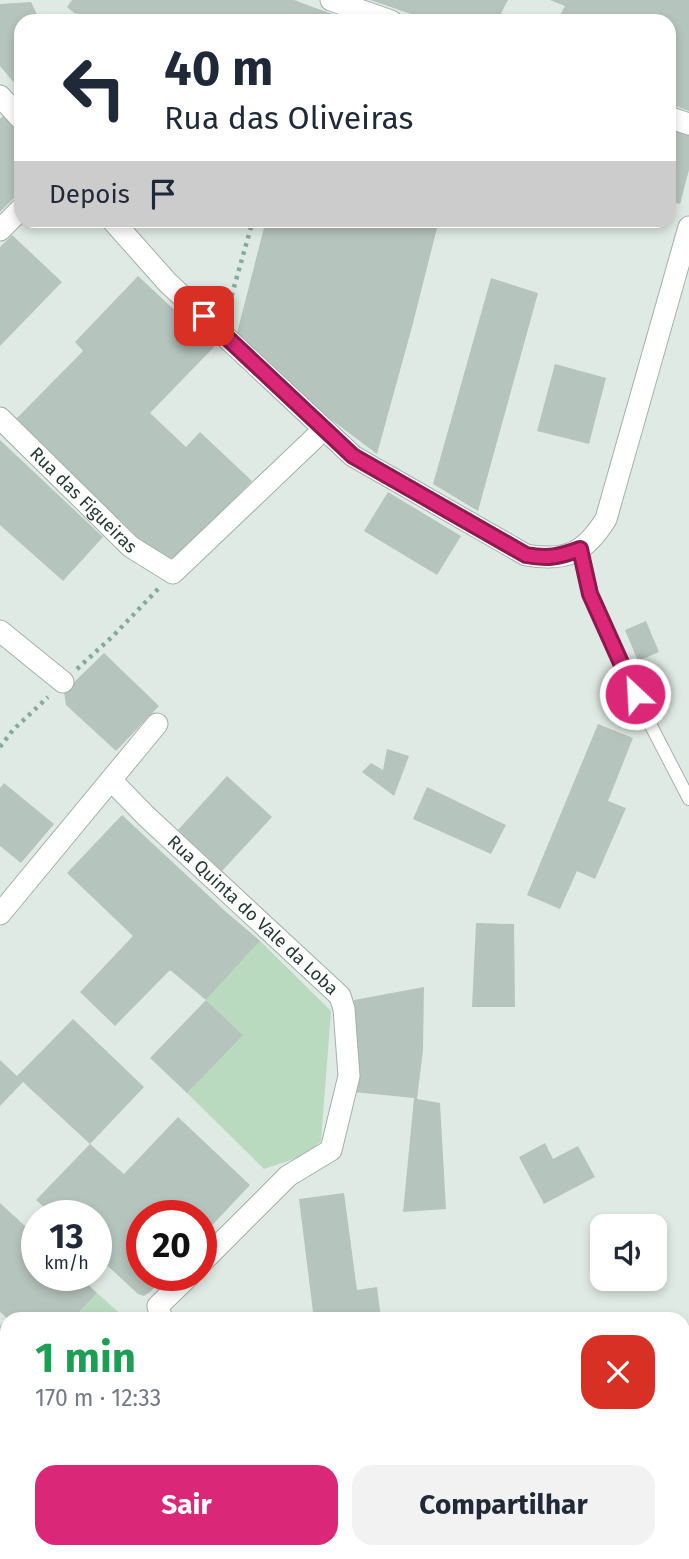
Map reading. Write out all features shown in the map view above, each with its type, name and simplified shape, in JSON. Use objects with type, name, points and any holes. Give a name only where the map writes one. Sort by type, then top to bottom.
[{"type":"street","points":[[331,0],[371,14]]},
{"type":"street","points":[[0,96],[14,111]]},
{"type":"street","points":[[0,230],[14,216]]},
{"type":"street","points":[[119,228],[168,283],[353,456],[526,555],[542,558],[562,556],[587,543],[606,519],[689,227]]},
{"type":"street","name":"Rua das Figueiras","points":[[0,418],[131,547],[173,573]]},
{"type":"street","points":[[173,573],[324,429]]},
{"type":"street","points":[[0,631],[63,682]]},
{"type":"street","points":[[0,914],[157,723]]},
{"type":"street","name":"Rua Quinta do Vale da Loba","points":[[111,780],[146,816],[340,996],[344,1009],[349,1076],[331,1150],[288,1176],[217,1247]]},
{"type":"street","points":[[160,1312],[158,1306],[174,1291]]},
{"type":"lane","points":[[587,543],[590,594],[647,718],[689,799]]},
{"type":"path","points":[[222,333],[251,228]]},
{"type":"path","points":[[0,747],[13,730],[114,635],[173,573]]},
{"type":"green space","points":[[260,941],[331,1011],[321,1141],[306,1155],[264,1169],[187,1093],[242,1034],[206,1000]]},
{"type":"green space","points":[[97,1293],[118,1312],[79,1312]]},
{"type":"building","points":[[72,0],[294,0],[332,14],[78,14],[67,7]]},
{"type":"building","points":[[370,0],[508,0],[501,14],[411,14]]},
{"type":"building","points":[[550,0],[689,0],[689,111],[676,106],[676,14],[561,14],[565,6]]},
{"type":"building","points":[[31,2],[37,14],[14,14],[14,83],[0,66],[0,4]]},
{"type":"building","points":[[4,115],[14,126],[14,198],[0,212],[0,119]]},
{"type":"building","points":[[676,131],[689,135],[689,170],[680,204],[676,203]]},
{"type":"building","points":[[264,228],[437,228],[377,454],[305,400],[237,333]]},
{"type":"building","points":[[12,235],[62,282],[0,346],[0,247]]},
{"type":"building","points":[[138,276],[214,347],[150,413],[186,447],[200,432],[252,481],[180,555],[164,559],[155,554],[15,420],[83,351],[75,342]]},
{"type":"building","points":[[491,278],[538,293],[478,511],[433,484]]},
{"type":"building","points":[[555,364],[606,378],[589,444],[537,431]]},
{"type":"building","points":[[0,440],[103,537],[63,581],[0,525]]},
{"type":"building","points":[[388,492],[461,536],[437,575],[364,531]]},
{"type":"building","points":[[646,621],[659,652],[638,661],[625,630]]},
{"type":"building","points":[[104,653],[159,706],[116,751],[66,705],[64,692]]},
{"type":"building","points":[[598,724],[633,738],[608,801],[626,808],[595,879],[577,871],[560,909],[527,895]]},
{"type":"building","points":[[387,749],[409,756],[394,796],[362,772],[371,763],[383,770]]},
{"type":"building","points":[[227,776],[272,817],[222,871],[178,830]]},
{"type":"building","points":[[4,783],[54,824],[21,863],[0,846],[0,788]]},
{"type":"building","points":[[427,787],[506,825],[491,854],[413,819]]},
{"type":"building","points":[[122,815],[260,941],[206,1000],[170,970],[115,1026],[80,992],[133,936],[67,873]]},
{"type":"building","points":[[476,923],[514,924],[515,1007],[472,1007]]},
{"type":"building","points":[[424,987],[423,1050],[417,1099],[440,1103],[446,1209],[403,1212],[414,1098],[353,1092],[354,1000]]},
{"type":"building","points":[[206,1000],[243,1035],[187,1093],[150,1058]]},
{"type":"building","points":[[73,1019],[144,1087],[90,1144],[23,1082],[0,1106],[0,1060],[17,1076]]},
{"type":"building","points":[[178,1117],[250,1185],[217,1220],[217,1200],[126,1200],[126,1283],[112,1270],[112,1200],[36,1200],[90,1144],[124,1174]]},
{"type":"building","points":[[545,1143],[553,1159],[578,1146],[595,1177],[544,1204],[519,1157]]},
{"type":"building","points":[[344,1193],[357,1290],[377,1287],[380,1312],[313,1312],[299,1199]]},
{"type":"building","points":[[0,1203],[21,1222],[21,1291],[95,1291],[97,1293],[79,1312],[0,1312]]},
{"type":"building","points":[[135,1291],[151,1291],[144,1296]]},
{"type":"route","points":[[204,316],[353,456],[526,555],[542,558],[562,556],[580,549],[590,594],[635,694]]}]
